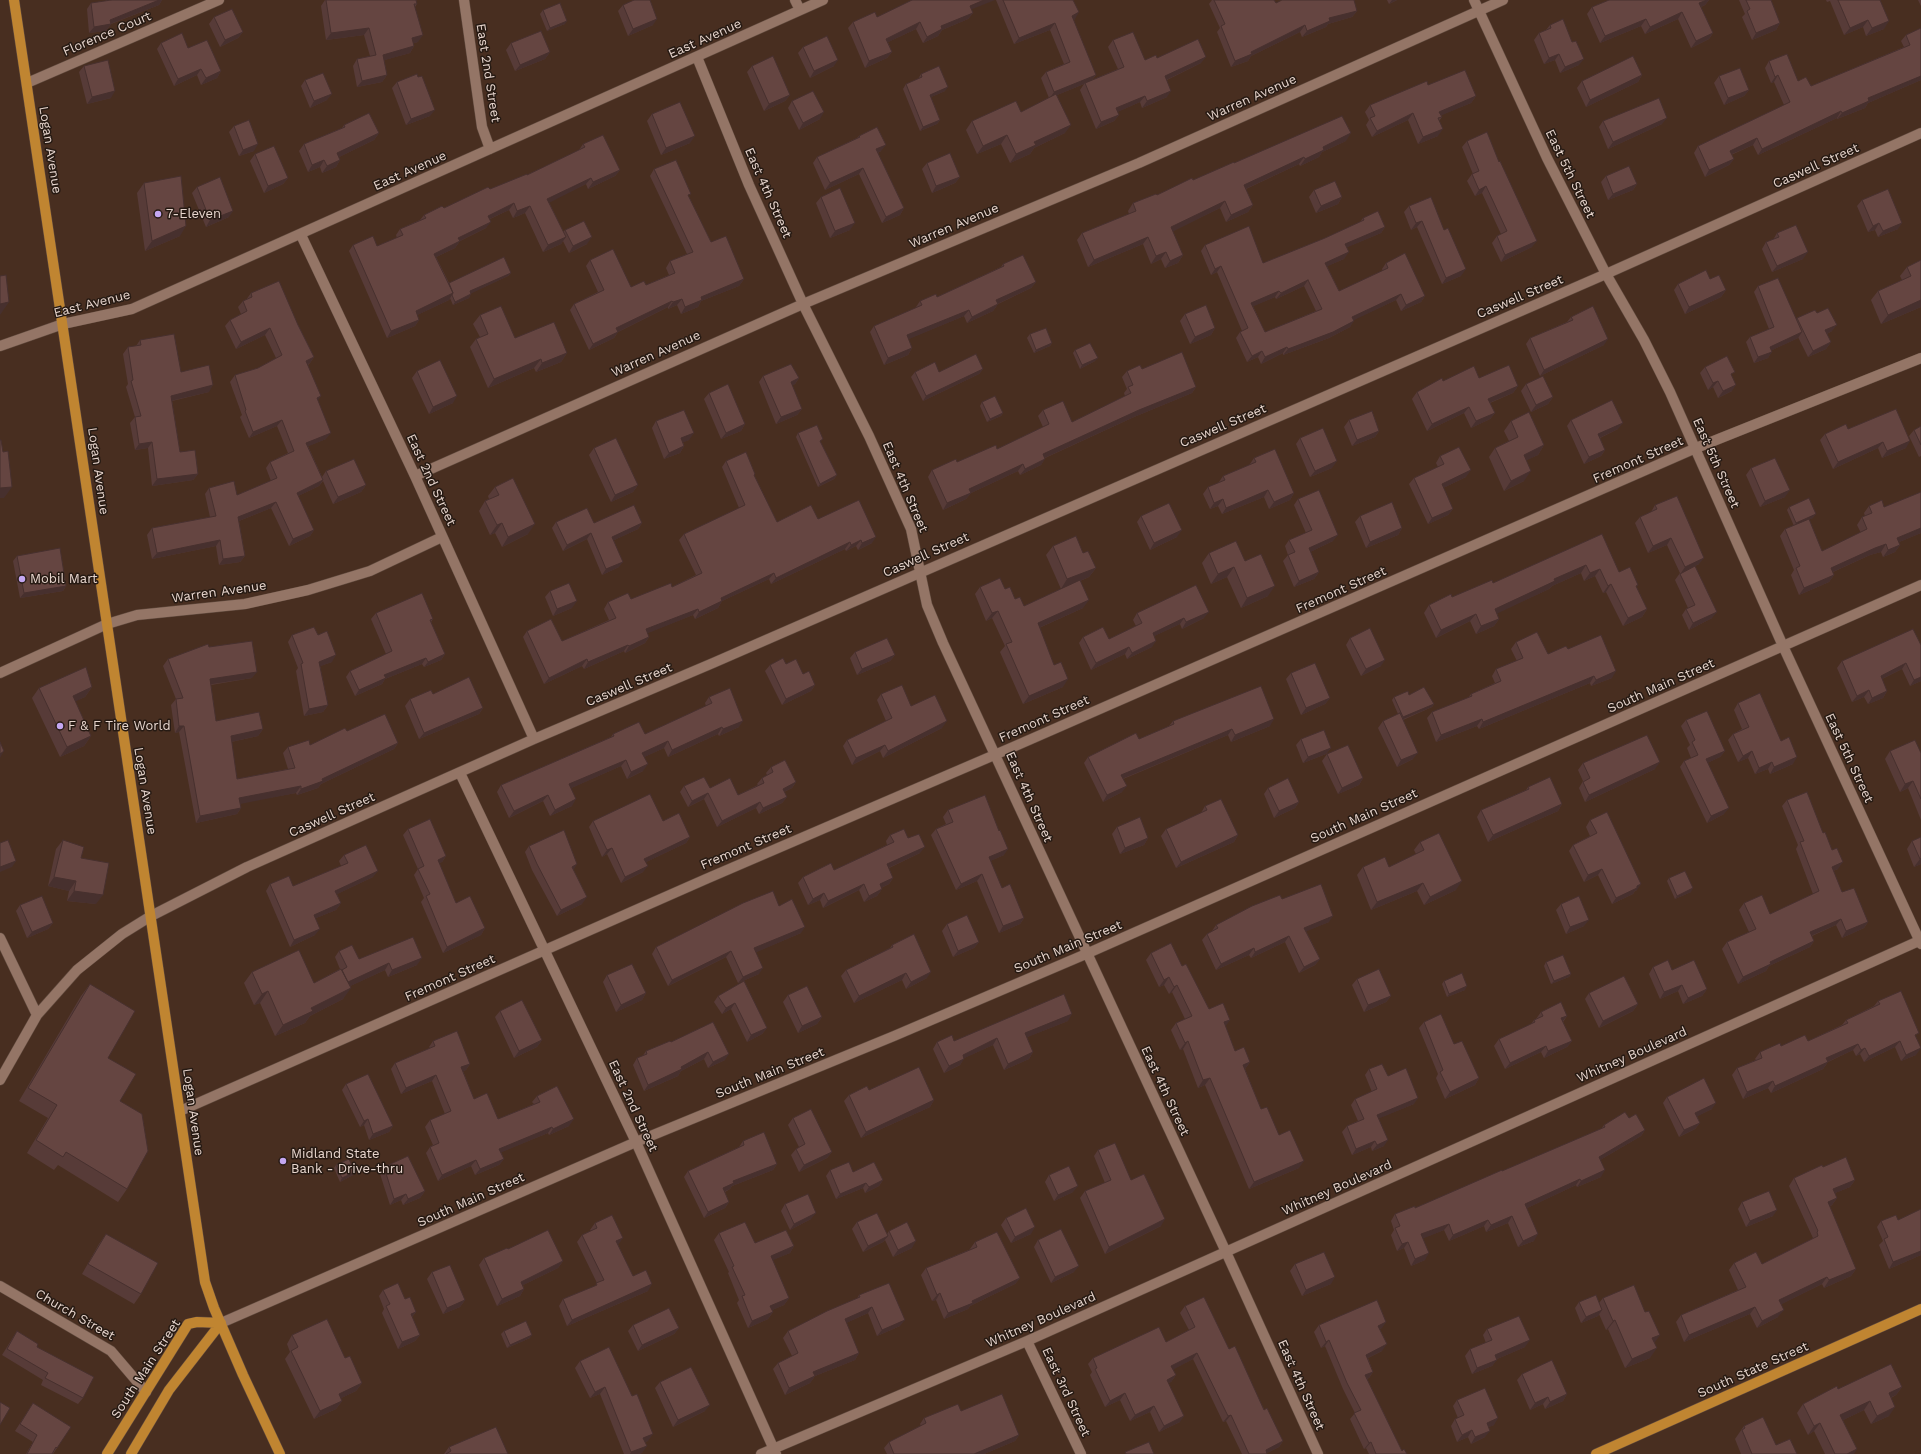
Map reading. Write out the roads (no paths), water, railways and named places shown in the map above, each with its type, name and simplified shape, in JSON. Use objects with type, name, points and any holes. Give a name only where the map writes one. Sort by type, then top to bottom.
[{"type":"main road","name":"Logan Avenue","points":[[14,0],[205,1282],[242,1375],[280,1454]]},
{"type":"main road","name":"South State Street","points":[[1596,1454],[1921,1309]]},
{"type":"main road","name":"South Main Street","points":[[107,1454],[188,1324],[197,1322],[221,1323]]},
{"type":"main road","name":"South Main Street","points":[[131,1454],[169,1390],[221,1323]]},
{"type":"street","name":"Florence Court","points":[[27,83],[219,0]]},
{"type":"street","name":"East 2nd Street","points":[[464,0],[482,127],[490,149]]},
{"type":"street","points":[[795,0],[800,10]]},
{"type":"street","name":"East Avenue","points":[[0,346],[63,324],[132,309],[301,235],[823,0]]},
{"type":"street","name":"East 5th Street","points":[[1474,0],[1547,158],[1606,274],[1644,340],[1696,448],[1783,646],[1921,942]]},
{"type":"street","name":"Warren Avenue","points":[[415,476],[803,304],[1139,163],[1503,0]]},
{"type":"street","name":"East 4th Street","points":[[697,57],[749,185],[803,304],[869,436],[911,529],[927,605],[1086,954],[1226,1252],[1318,1454]]},
{"type":"street","name":"Caswell Street","points":[[0,1080],[37,1015],[77,970],[122,934],[151,916],[247,867],[460,774],[534,739],[713,664],[920,572],[1606,274],[1921,133]]},
{"type":"street","name":"East 2nd Street","points":[[301,235],[415,476],[534,739]]},
{"type":"street","name":"Fremont Street","points":[[180,1111],[706,879],[995,755],[1696,448],[1921,358]]},
{"type":"street","name":"Warren Avenue","points":[[0,673],[107,624],[137,615],[245,604],[308,590],[370,571],[442,537]]},
{"type":"street","name":"South Main Street","points":[[221,1323],[636,1142],[894,1036],[1086,954],[1921,585]]},
{"type":"street","name":"East 2nd Street","points":[[460,774],[636,1142],[774,1451]]},
{"type":"street","points":[[0,938],[37,1015]]},
{"type":"street","name":"Whitney Boulevard","points":[[761,1454],[774,1451],[1027,1341],[1921,942]]},
{"type":"street","name":"Church Street","points":[[0,1286],[111,1351],[146,1392]]},
{"type":"street","name":"East 3rd Street","points":[[1027,1341],[1081,1454]]},
{"type":"place","name":"7-Eleven","points":[[158,214]]},
{"type":"place","name":"Mobil Mart","points":[[22,579]]},
{"type":"place","name":"F & F Tire World","points":[[60,726]]},
{"type":"place","name":"Midland State Bank - Drive-thru","points":[[283,1161]]}]
